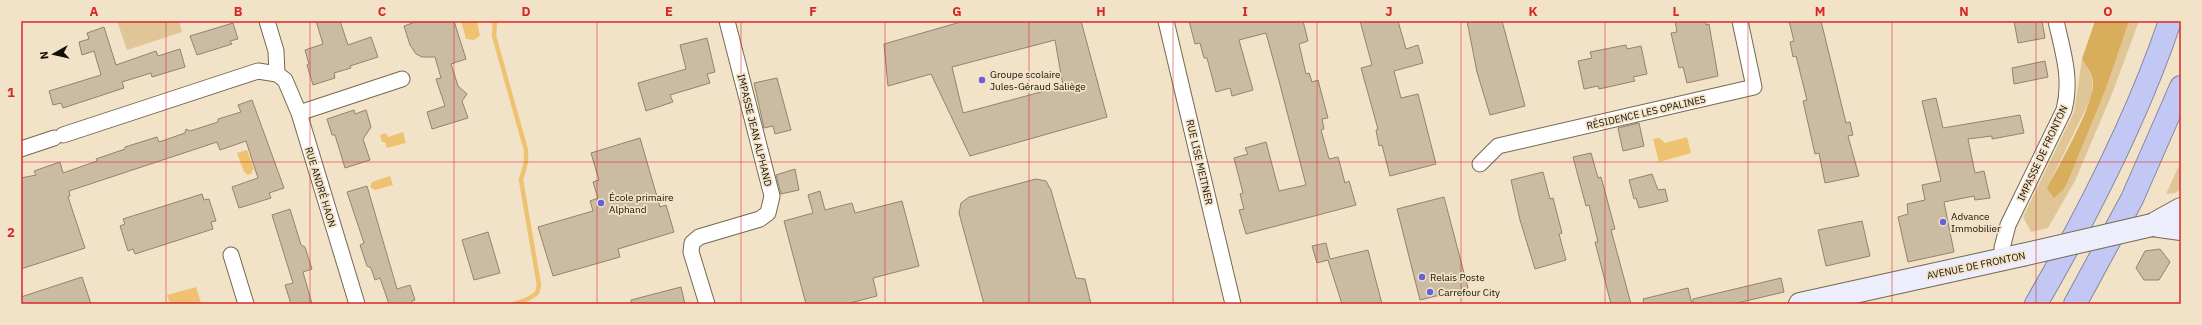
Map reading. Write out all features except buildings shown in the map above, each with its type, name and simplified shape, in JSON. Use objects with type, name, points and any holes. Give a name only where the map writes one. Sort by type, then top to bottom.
[{"type":"highway","points":[[2036,304],[2083,219],[2110,164],[2136,108],[2170,21]]},
{"type":"highway","points":[[2076,304],[2132,199],[2181,87]]},
{"type":"main road","name":"AVENUE DE FRONTON","points":[[2152,225],[2181,209]]},
{"type":"main road","name":"AVENUE DE FRONTON","points":[[1800,304],[2152,225],[2181,220]]},
{"type":"main road","name":"AVENUE DE FRONTON","points":[[2152,225],[2181,229]]},
{"type":"street","points":[[21,149],[258,71],[277,74],[276,51],[267,21]]},
{"type":"street","name":"IMPASSE JEAN ALPHAND","points":[[707,304],[692,252],[692,243],[699,237],[760,219],[768,213],[772,196],[727,21]]},
{"type":"street","name":"RUE LISE MEITNER","points":[[1166,21],[1234,304]]},
{"type":"street","name":"RÉSIDENCE LES OPALINES","points":[[1480,164],[1498,146],[1754,87],[1740,21]]},
{"type":"street","name":"IMPASSE DE FRONTON","points":[[2012,257],[2002,248],[2008,225],[2064,110],[2068,92],[2068,80],[2056,21]]},
{"type":"street","name":"RUE ANDRÉ HAON","points":[[277,74],[285,80],[299,113],[357,304]]},
{"type":"street","points":[[299,113],[402,79]]},
{"type":"street","points":[[231,255],[246,304]]},
{"type":"shaded area","points":[[117,21],[179,21],[182,32],[127,50]]},
{"type":"shaded area","points":[[461,21],[477,21],[480,36],[474,40],[466,39]]},
{"type":"shaded area","points":[[2095,21],[2129,21],[2107,86],[2069,179],[2063,190],[2054,198],[2047,188],[2082,120],[2092,93],[2092,77],[2082,59]]},
{"type":"shaded area","points":[[2129,21],[2139,21],[2112,94],[2075,181],[2048,228],[2031,232],[2023,217],[2074,112],[2082,59],[2091,76],[2093,85],[2092,96],[2047,188],[2069,179],[2107,86]]},
{"type":"shaded area","points":[[403,132],[406,143],[387,148],[385,142],[382,142],[380,135],[386,133],[388,137]]},
{"type":"shaded area","points":[[1687,137],[1691,153],[1659,162],[1653,139],[1659,138],[1665,143]]},
{"type":"shaded area","points":[[247,150],[254,169],[252,170],[252,173],[248,175],[244,172],[237,153]]},
{"type":"shaded area","points":[[2181,161],[2181,189],[2175,193],[2166,194]]},
{"type":"shaded area","points":[[390,176],[393,185],[375,190],[370,187],[372,182]]},
{"type":"shaded area","points":[[196,287],[201,303],[170,304],[167,295]]},
{"type":"waterway","points":[[495,21],[494,36],[526,150],[526,162],[521,180],[539,285],[537,293],[528,299],[514,304]]},
{"type":"place","name":"Groupe scolaire Jules-Géraud Saliège","points":[[982,80]]},
{"type":"place","name":"École primaire Alphand","points":[[601,203]]},
{"type":"place","name":"Advance Immobilier","points":[[1943,222]]},
{"type":"place","name":"Relais Poste","points":[[1422,277]]},
{"type":"place","name":"Carrefour City","points":[[1430,292]]}]
